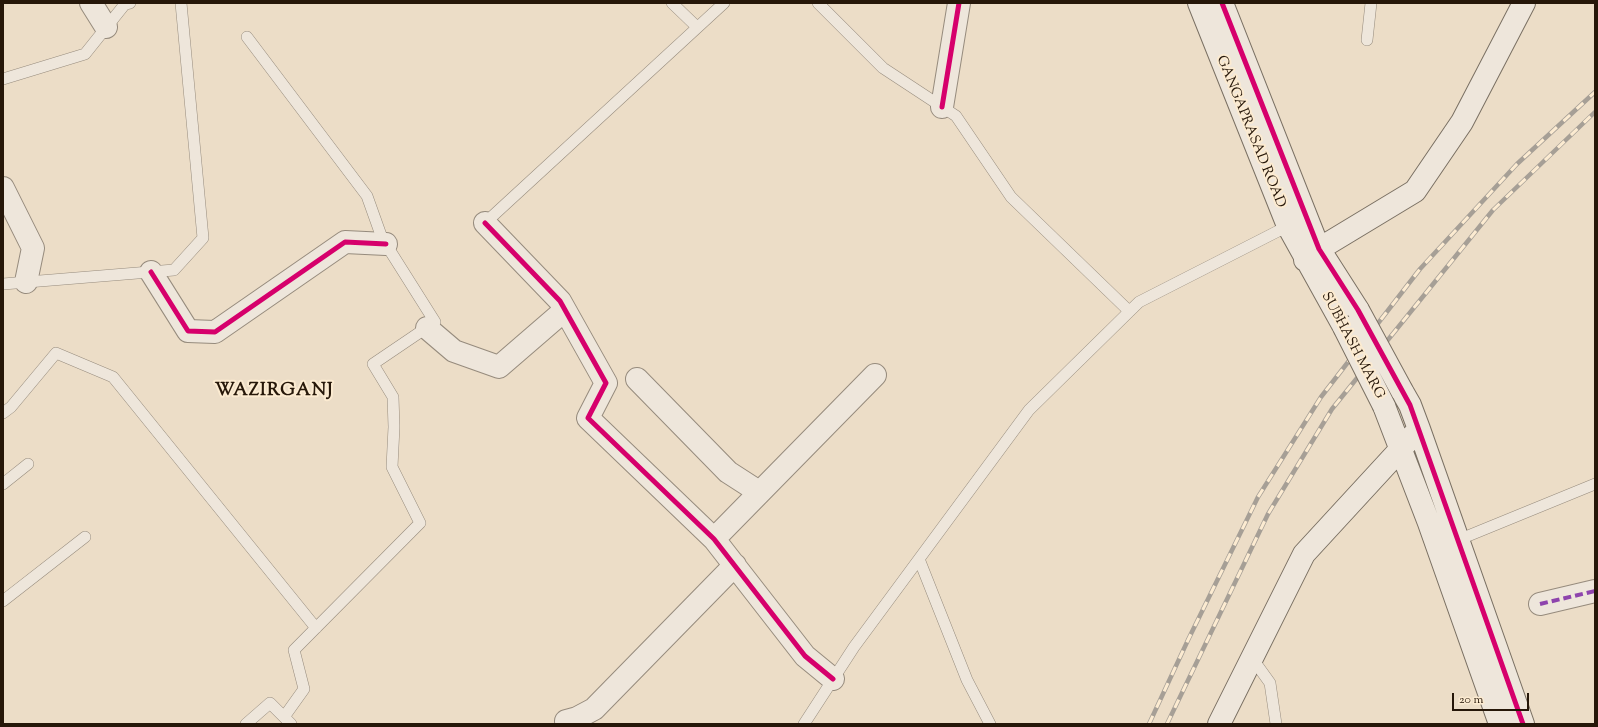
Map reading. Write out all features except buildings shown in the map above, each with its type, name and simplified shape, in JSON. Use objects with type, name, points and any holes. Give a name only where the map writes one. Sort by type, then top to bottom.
[{"type":"street","points":[[91,3],[106,27]]},
{"type":"street","points":[[942,107],[959,3]]},
{"type":"street","name":"GANGAPRASAD ROAD","points":[[1198,3],[1288,226],[1312,254]]},
{"type":"street","points":[[1222,3],[1312,254],[1358,310],[1410,405],[1523,724]]},
{"type":"street","points":[[1312,254],[1415,191],[1462,122],[1524,3]]},
{"type":"street","points":[[3,188],[33,248],[26,282]]},
{"type":"street","points":[[485,223],[560,301],[606,383],[588,418],[714,539],[805,656],[833,679]]},
{"type":"street","points":[[151,272],[188,331],[216,332],[345,242],[386,244]]},
{"type":"street","name":"SUBHASH MARG","points":[[1312,254],[1344,327],[1384,406],[1429,523],[1500,724]]},
{"type":"street","points":[[426,328],[454,351],[499,367],[565,310]]},
{"type":"street","points":[[714,539],[875,374]]},
{"type":"street","points":[[637,379],[728,472],[759,492]]},
{"type":"street","points":[[1219,724],[1304,554],[1419,429]]},
{"type":"street","points":[[566,721],[594,709],[735,565]]},
{"type":"street","points":[[1540,604],[1595,591]]},
{"type":"lane","points":[[3,79],[85,54],[125,4],[130,3]]},
{"type":"lane","points":[[3,284],[174,270],[203,238],[182,3]]},
{"type":"lane","points":[[672,3],[697,27]]},
{"type":"lane","points":[[485,223],[724,3]]},
{"type":"lane","points":[[818,3],[883,68],[956,116],[1011,197],[1129,311]]},
{"type":"lane","points":[[1367,40],[1371,3]]},
{"type":"lane","points":[[246,724],[270,702],[287,720],[304,689],[294,650],[420,523],[392,467],[393,397],[373,364],[435,322],[382,238],[367,196],[247,37]]},
{"type":"lane","points":[[804,724],[854,647],[1029,410],[1139,302],[1288,226]]},
{"type":"lane","points":[[3,413],[11,407],[56,353],[113,377],[316,628]]},
{"type":"lane","points":[[3,484],[28,464]]},
{"type":"lane","points":[[1458,540],[1595,484]]},
{"type":"lane","points":[[3,601],[85,537]]},
{"type":"lane","points":[[920,559],[967,680],[990,724]]},
{"type":"lane","points":[[1252,658],[1270,683],[1276,724]]},
{"type":"railway","points":[[1149,724],[1188,640],[1258,497],[1321,397],[1420,269],[1517,164],[1595,92]]},
{"type":"railway","points":[[1167,724],[1268,514],[1332,409],[1493,210],[1595,112]]},
{"type":"marked path","points":[[1540,604],[1595,591]]},
{"type":"cycle path","points":[[942,107],[959,3]]},
{"type":"cycle path","points":[[1222,3],[1319,249],[1358,310],[1410,405],[1523,724]]},
{"type":"cycle path","points":[[485,223],[560,301],[606,383],[588,418],[714,539],[805,656],[833,679]]},
{"type":"cycle path","points":[[151,272],[188,331],[215,332],[345,242],[386,244]]},
{"type":"district","name":"WAZIRGANJ","points":[[274,392]]}]
